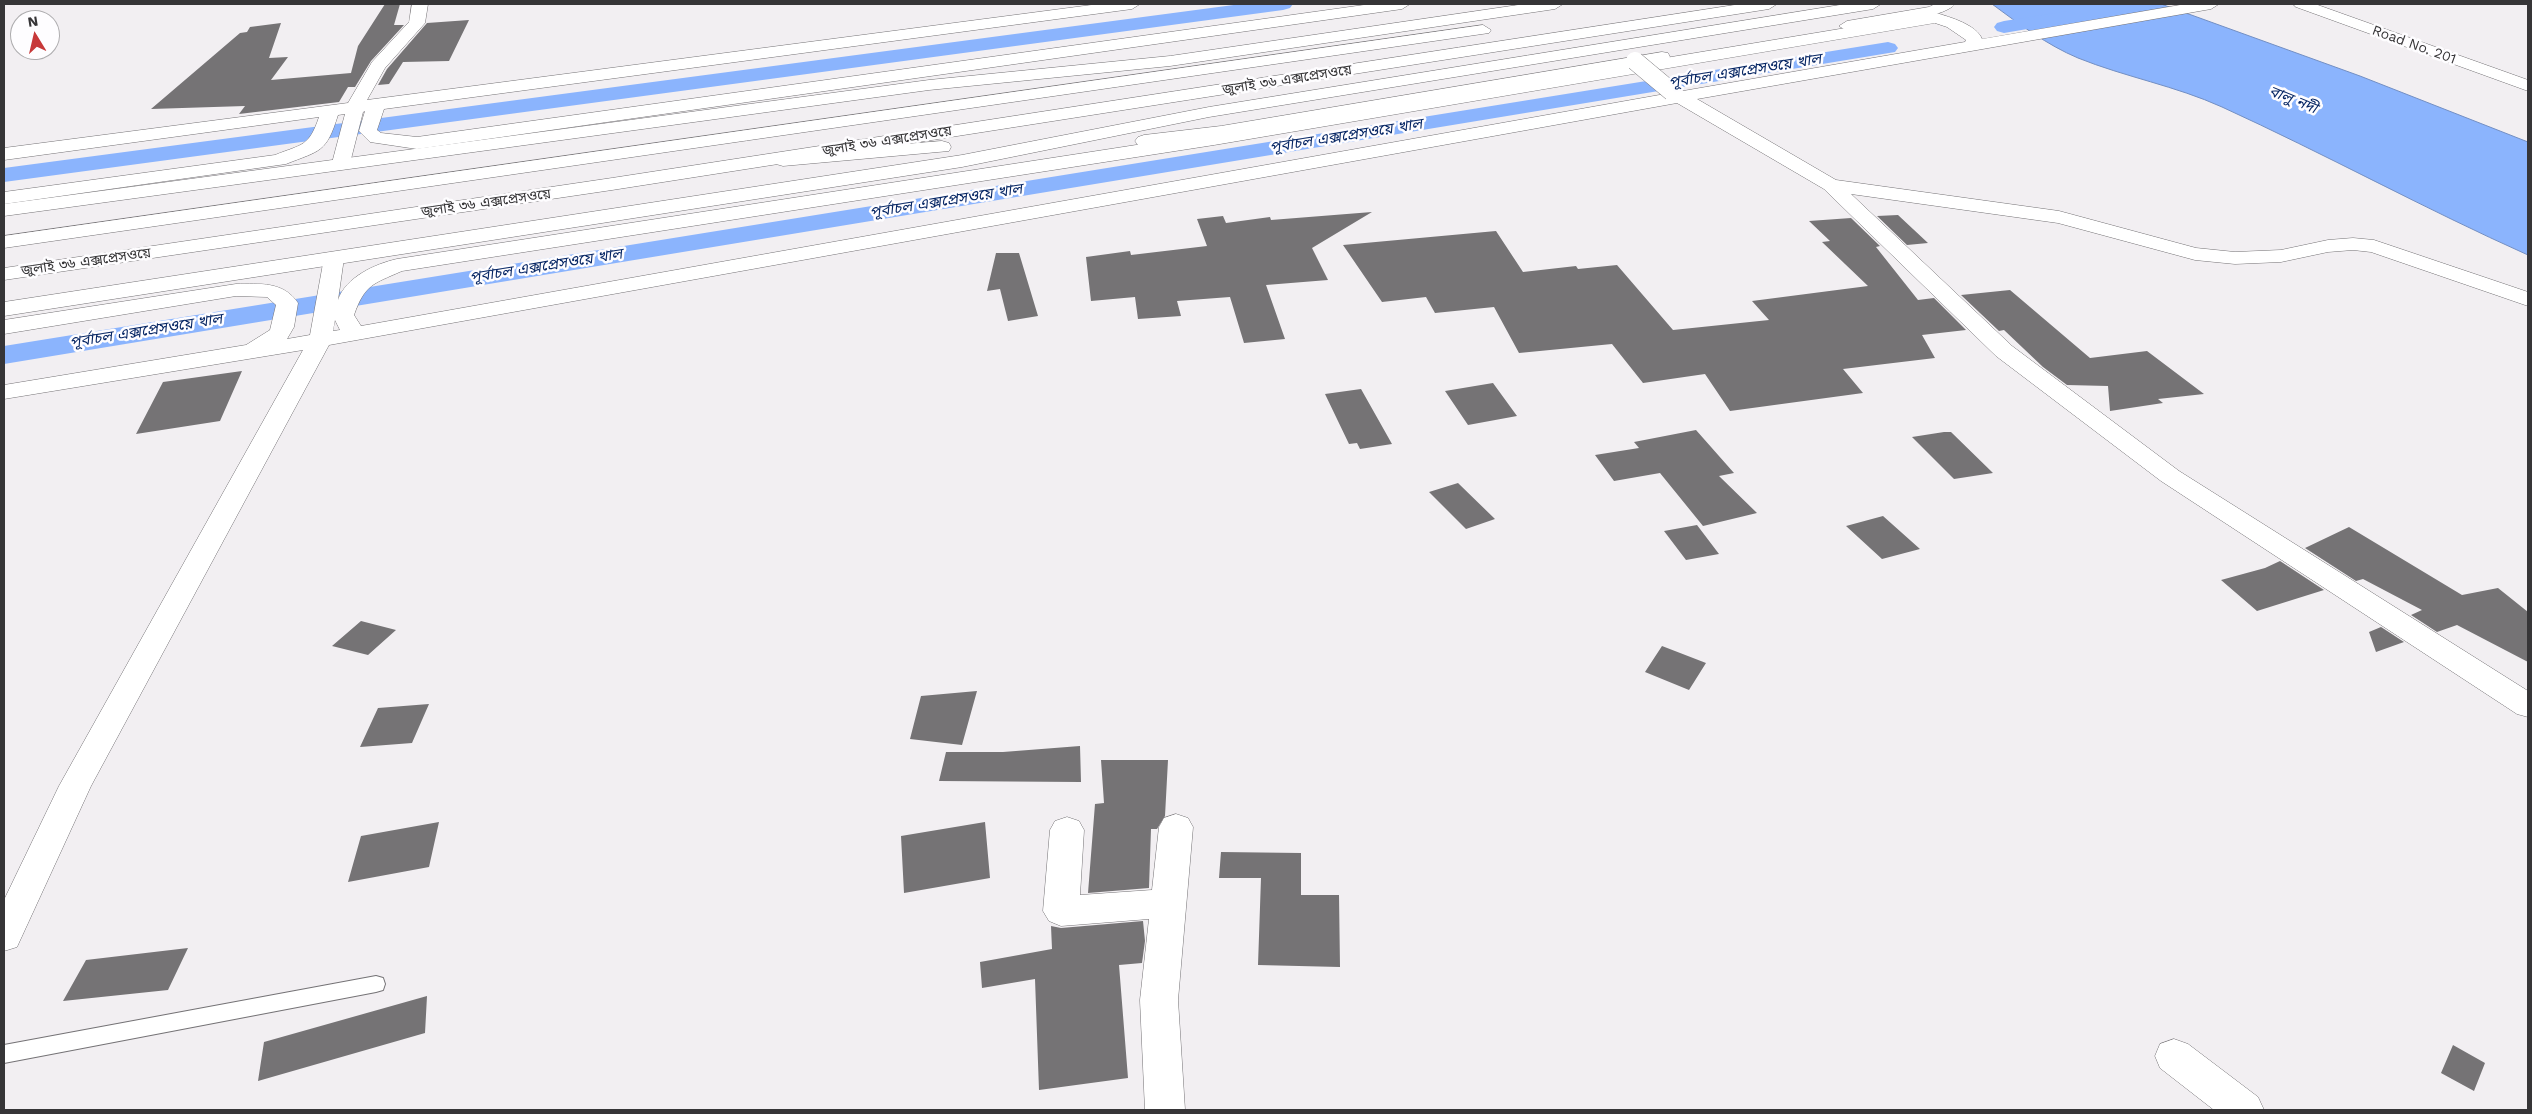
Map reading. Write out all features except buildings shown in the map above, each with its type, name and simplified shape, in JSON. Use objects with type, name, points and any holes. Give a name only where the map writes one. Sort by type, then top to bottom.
[{"type":"main road","points":[[344,156],[355,109],[378,66],[417,23],[420,4]]},
{"type":"main road","points":[[4,154],[355,109],[1132,4]]},
{"type":"main road","points":[[376,106],[368,131],[376,138],[417,143],[1410,4]]},
{"type":"main road","points":[[930,85],[1082,57],[1410,4]]},
{"type":"main road","points":[[4,210],[344,156],[930,85],[1170,61],[1556,4]]},
{"type":"main road","name":"জুলাই ৩৬ এক্সপ্রেসওয়ে","points":[[4,274],[753,162],[1419,60],[1769,4]]},
{"type":"main road","points":[[4,309],[333,266],[962,161],[1112,130],[1440,73],[1873,4]]},
{"type":"main road","points":[[354,334],[343,315],[352,291],[369,278],[397,266],[1214,139],[1933,11],[1947,4]]},
{"type":"main road","points":[[4,392],[239,354],[321,335],[354,334],[1676,95],[1976,46],[2211,4]]},
{"type":"main road","name":"Road No. 201","points":[[2301,4],[2528,86]]},
{"type":"main road","name":"জুলাই ৩৬ এক্সপ্রেসওয়ে","points":[[4,242],[1400,43],[1563,18]]},
{"type":"main road","points":[[962,161],[1221,131],[1936,18],[1953,24],[1974,38],[1976,46]]},
{"type":"main road","points":[[943,108],[1170,61]]},
{"type":"main road","points":[[1638,64],[1676,95],[1831,185],[2004,351],[2170,476],[2528,706]]},
{"type":"main road","points":[[4,198],[279,160],[309,148],[321,139],[330,112]]},
{"type":"main road","points":[[753,162],[883,153],[1112,130]]},
{"type":"main road","points":[[1831,185],[2059,217],[2195,254],[2235,258],[2281,256],[2328,246],[2353,244],[2374,246],[2528,299]]},
{"type":"main road","points":[[4,936],[75,786],[321,335],[333,266]]},
{"type":"main road","points":[[4,327],[236,290],[272,291],[287,303],[282,332],[275,340],[239,354]]},
{"type":"main road","points":[[1165,1110],[1159,1000],[1176,827]]},
{"type":"main road","points":[[1067,830],[1061,911],[1168,903]]},
{"type":"main road","points":[[2174,1056],[2244,1110]]},
{"type":"lane","points":[[4,1054],[376,984]]},
{"type":"water","name":"বালু নদী","points":[[1992,4],[2161,4],[2360,76],[2528,142],[2528,255],[2222,107],[2187,93],[2096,65],[2067,53],[2034,34]]},
{"type":"waterway","name":"পূর্বাচল এক্সপ্রেসওয়ে খাল","points":[[4,175],[1283,4]]},
{"type":"waterway","name":"পূর্বাচল এক্সপ্রেসওয়ে খাল","points":[[2004,27],[2067,17]]},
{"type":"waterway","name":"পূর্বাচল এক্সপ্রেসওয়ে খাল","points":[[4,355],[1888,48]]}]
